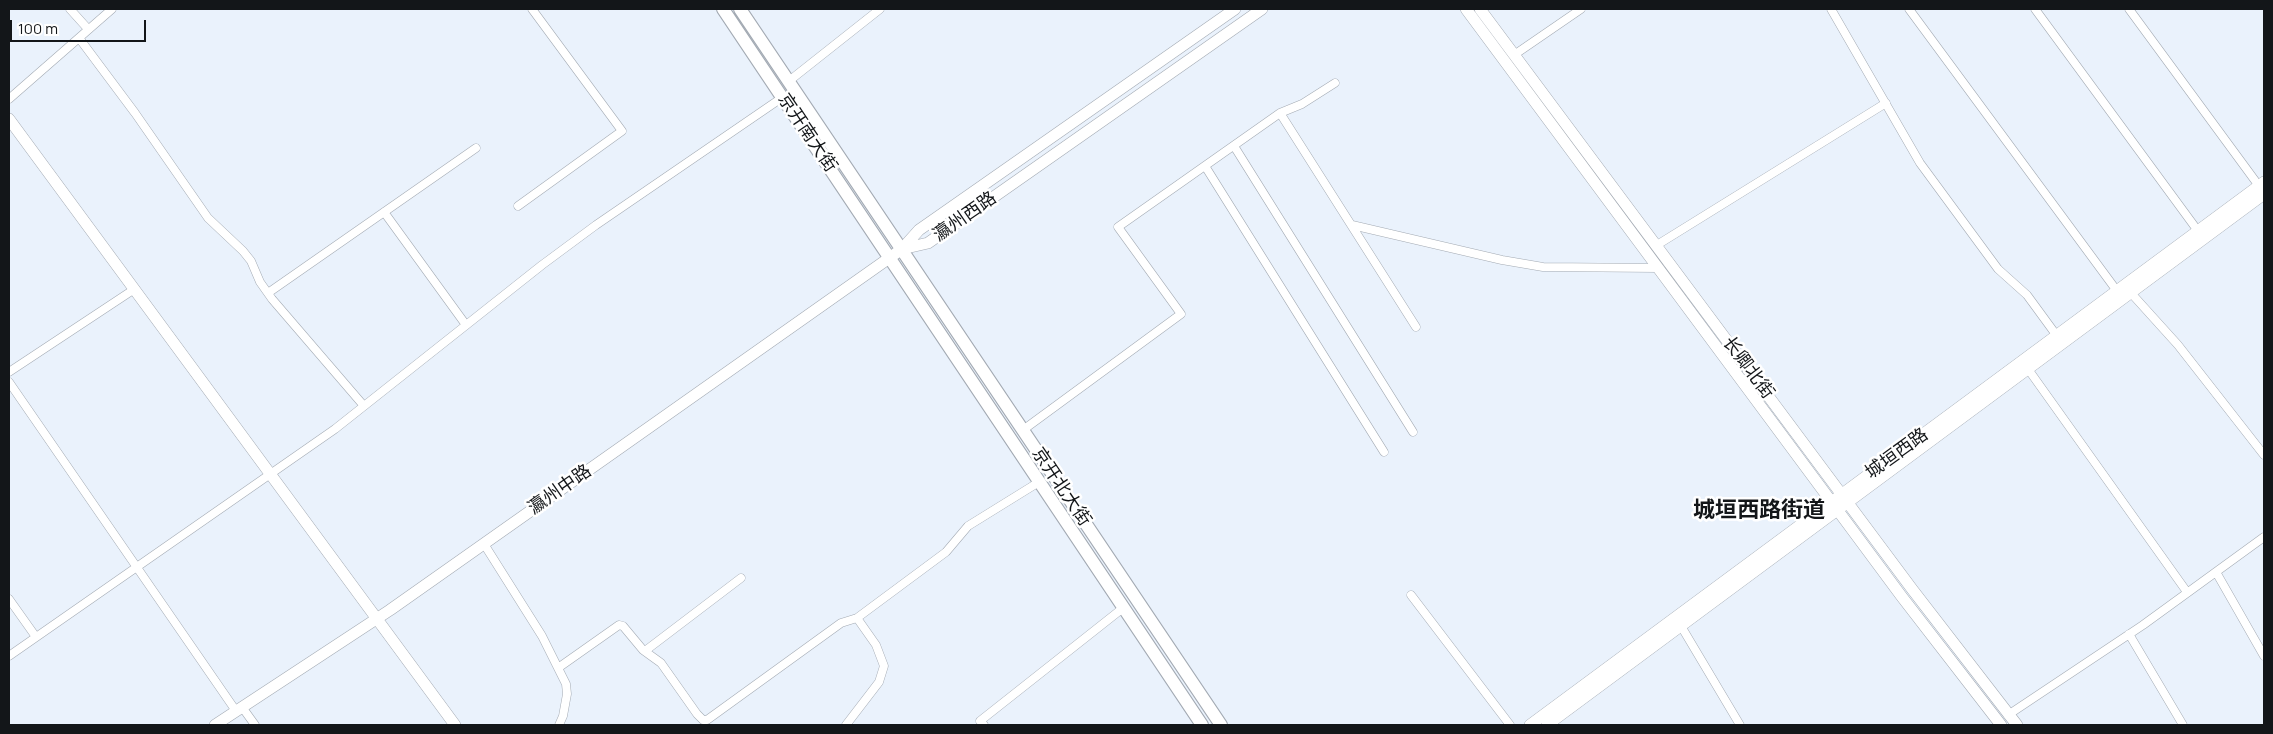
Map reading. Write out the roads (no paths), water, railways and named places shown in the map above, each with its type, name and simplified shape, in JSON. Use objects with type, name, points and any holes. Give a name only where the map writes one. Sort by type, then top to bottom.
[{"type":"main road","name":"京开南大街","points":[[723,9],[890,258]]},
{"type":"main road","name":"京开南大街","points":[[740,9],[902,249]]},
{"type":"main road","name":"瀛州西路","points":[[902,249],[919,230],[1235,9]]},
{"type":"main road","name":"瀛州西路","points":[[902,249],[928,243],[1262,9]]},
{"type":"main road","name":"长卿北街","points":[[1466,9],[1835,506],[2001,725]]},
{"type":"main road","name":"长卿北街","points":[[1480,9],[1845,499],[2017,725]]},
{"type":"main road","points":[[9,119],[455,725]]},
{"type":"main road","name":"城垣西路","points":[[1845,499],[2117,291],[2198,231],[2263,187]]},
{"type":"main road","name":"城垣西路","points":[[1530,725],[2028,369],[2131,293],[2263,187]]},
{"type":"main road","name":"瀛州中路","points":[[215,725],[377,618],[484,544],[902,249]]},
{"type":"main road","name":"京开北大街","points":[[902,249],[1221,725]]},
{"type":"main road","name":"京开北大街","points":[[890,258],[1202,725]]},
{"type":"main road","name":"城垣西路","points":[[1547,725],[1681,626],[1835,506]]},
{"type":"street","points":[[70,9],[88,29]]},
{"type":"street","points":[[9,99],[112,9]]},
{"type":"street","points":[[518,206],[622,131],[532,9]]},
{"type":"street","points":[[789,81],[880,9]]},
{"type":"street","points":[[1514,55],[1581,9]]},
{"type":"street","points":[[1831,9],[1920,163],[1998,269],[2027,295],[2057,336]]},
{"type":"street","points":[[1910,9],[2117,291]]},
{"type":"street","points":[[2034,9],[2198,231]]},
{"type":"street","points":[[2128,9],[2263,187]]},
{"type":"street","points":[[79,38],[135,113],[208,218],[243,251],[251,261],[260,282],[268,294],[312,348],[331,366],[364,406]]},
{"type":"street","points":[[1023,430],[1182,314],[1118,227],[1280,113],[1302,104],[1335,83]]},
{"type":"street","points":[[9,656],[364,406],[542,265],[627,202],[783,97]]},
{"type":"street","points":[[1656,245],[1886,103]]},
{"type":"street","points":[[1280,113],[1416,327]]},
{"type":"street","points":[[1234,146],[1413,432]]},
{"type":"street","points":[[268,294],[476,148]]},
{"type":"street","points":[[1205,166],[1384,452]]},
{"type":"street","points":[[384,212],[466,325]]},
{"type":"street","points":[[1352,225],[1502,260],[1544,267],[1658,268]]},
{"type":"street","points":[[9,372],[134,290]]},
{"type":"street","points":[[2131,293],[2178,346],[2264,455]]},
{"type":"street","points":[[2028,369],[2187,592]]},
{"type":"street","points":[[9,382],[136,567],[239,709],[255,725]]},
{"type":"street","points":[[558,668],[619,626],[624,626],[645,651],[661,663],[697,714],[703,720],[707,720],[842,623],[857,618],[946,552],[968,526],[1039,482]]},
{"type":"street","points":[[2008,715],[2129,634],[2264,536]]},
{"type":"street","points":[[484,544],[542,636],[566,684],[567,694],[563,716],[559,725]]},
{"type":"street","points":[[2216,572],[2264,656]]},
{"type":"street","points":[[645,651],[741,578]]},
{"type":"street","points":[[1411,595],[1510,725]]},
{"type":"street","points":[[9,599],[36,637]]},
{"type":"street","points":[[984,725],[980,721],[1123,608]]},
{"type":"street","points":[[846,725],[879,682],[884,666],[876,645],[857,618]]},
{"type":"street","points":[[1681,626],[1740,725]]},
{"type":"street","points":[[2129,634],[2183,725]]},
{"type":"district","name":"城垣西路街道","points":[[1759,511]]}]
